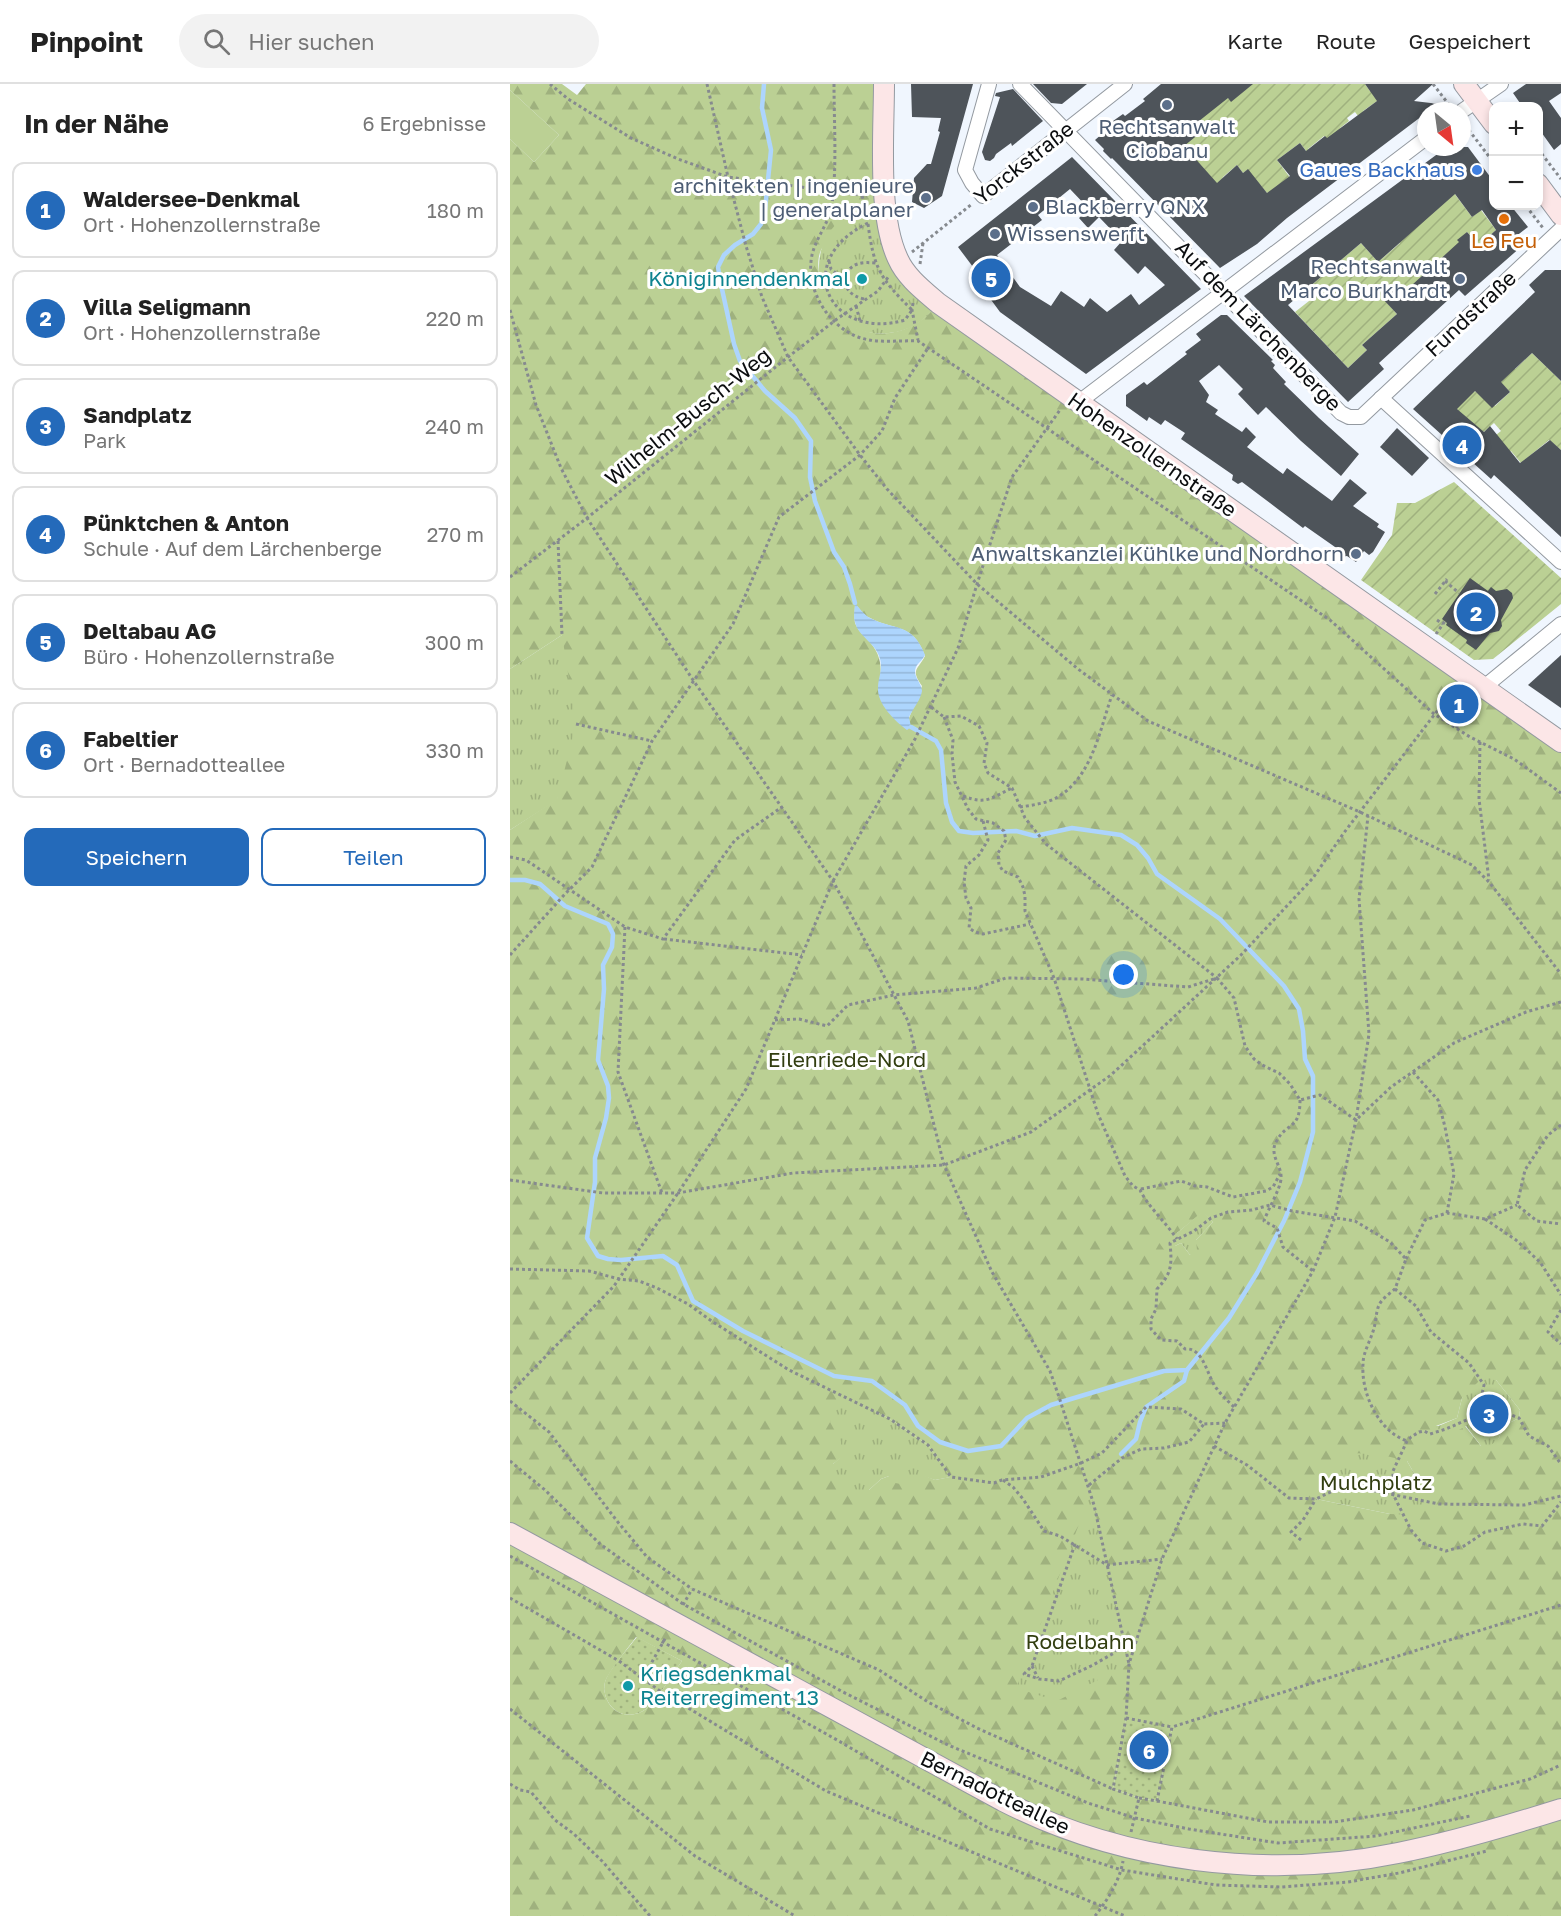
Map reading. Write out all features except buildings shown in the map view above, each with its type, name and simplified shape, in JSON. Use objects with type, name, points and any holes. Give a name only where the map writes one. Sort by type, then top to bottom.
[{"type":"street","name":"Hohenzollernstraße","points":[[884,84],[885,198],[889,236],[900,264],[916,284],[938,303],[1561,742]]},
{"type":"street","points":[[983,195],[972,183],[965,170],[989,84]]},
{"type":"street","name":"Auf dem Lärchenberge","points":[[1020,84],[1341,413],[1349,417],[1361,417],[1381,398]]},
{"type":"street","name":"Yorckstraße","points":[[983,195],[1125,84]]},
{"type":"street","points":[[1464,84],[1468,102]]},
{"type":"street","points":[[1471,105],[1501,84]]},
{"type":"street","points":[[1471,107],[1489,120]]},
{"type":"street","points":[[1074,399],[1223,291],[1417,145]]},
{"type":"street","points":[[1543,190],[1561,215]]},
{"type":"street","name":"Fundstraße","points":[[1381,398],[1561,229]]},
{"type":"street","points":[[1381,398],[1561,562]]},
{"type":"street","points":[[1485,689],[1561,624]]},
{"type":"street","name":"Bernadotteallee","points":[[510,1533],[705,1641],[1033,1817],[1066,1830],[1126,1848],[1211,1862],[1277,1865],[1348,1860],[1396,1854],[1462,1839],[1561,1809]]},
{"type":"path","points":[[550,84],[568,99],[631,138],[678,159],[728,177],[885,198]]},
{"type":"path","points":[[707,84],[742,233],[762,297],[788,357],[887,489],[977,584],[1078,669],[1148,721],[1360,812],[1473,865],[1561,974]]},
{"type":"path","points":[[834,84],[832,207],[813,251],[810,268],[813,288],[825,311],[834,321],[858,336],[869,339],[918,341],[1330,620],[1434,714],[1480,742],[1514,759],[1561,793]]},
{"type":"path","points":[[1433,84],[1447,102]]},
{"type":"path","points":[[1471,134],[1489,157]]},
{"type":"path","points":[[1543,154],[1561,179]]},
{"type":"path","name":"Yorckstraße","points":[[923,242],[983,195]]},
{"type":"path","points":[[868,223],[846,236],[828,259],[825,282],[832,300],[844,314],[860,321],[896,323],[905,320],[912,310]]},
{"type":"path","points":[[828,259],[831,269],[845,281]]},
{"type":"path","points":[[866,299],[850,293],[845,281],[846,275],[858,263],[876,263]]},
{"type":"path","name":"Wilhelm-Busch-Weg","points":[[510,577],[763,376],[834,321],[878,291],[886,282],[912,310]]},
{"type":"path","points":[[856,306],[860,321]]},
{"type":"path","points":[[510,310],[536,405],[561,468],[587,518],[693,680],[833,881],[908,1021],[944,1165],[992,1272],[1050,1371],[1059,1397],[1094,1505],[1129,1664]]},
{"type":"path","points":[[912,310],[918,341]]},
{"type":"path","points":[[510,955],[592,867],[652,741],[733,624],[779,517],[860,455],[882,431],[896,398],[927,348]]},
{"type":"path","points":[[510,1392],[619,1280],[746,1089],[833,881],[915,739],[958,648],[1012,477],[1046,428],[1074,399]]},
{"type":"path","points":[[558,540],[562,635]]},
{"type":"path","points":[[1435,594],[1446,580],[1459,593]]},
{"type":"path","points":[[1436,633],[1444,623],[1437,620]]},
{"type":"path","points":[[510,1180],[603,1192],[678,1193],[793,1173],[944,1165],[1031,1132],[1111,1075],[1241,956],[1312,878],[1465,675]]},
{"type":"path","points":[[1456,728],[1485,689]]},
{"type":"path","points":[[1020,807],[1060,796],[1077,781],[1090,758],[1112,695]]},
{"type":"path","points":[[931,706],[944,717],[953,740],[955,782],[961,796],[976,819],[993,823],[1005,831],[1006,840],[998,853],[999,865],[1003,871],[1018,877],[1023,887],[1025,911],[1054,978],[1098,1114],[1125,1176],[1133,1186],[1140,1190],[1144,1199],[1164,1220],[1177,1239]]},
{"type":"path","points":[[944,717],[961,716],[979,726],[987,743],[984,762],[988,773],[1012,788],[1025,818],[1046,844],[1217,978],[1234,998],[1245,1046],[1262,1065],[1279,1073],[1290,1084],[1300,1100],[1300,1113],[1295,1125],[1284,1131],[1274,1147],[1282,1180],[1264,1221],[1277,1228],[1283,1247],[1313,1271]]},
{"type":"path","points":[[576,724],[652,741]]},
{"type":"path","points":[[1480,742],[1479,799],[1489,882]]},
{"type":"path","points":[[961,796],[976,801],[987,801],[1012,788]]},
{"type":"path","points":[[663,939],[735,840],[782,807]]},
{"type":"path","points":[[1113,1789],[1126,1718],[1129,1664],[1162,1559],[1225,1423],[1313,1271],[1335,1217],[1356,1120],[1369,1034],[1359,900],[1368,816]]},
{"type":"path","points":[[983,821],[988,840],[979,855],[966,866],[964,882],[966,898],[971,908],[969,927],[982,934],[1030,924]]},
{"type":"path","points":[[510,857],[526,860],[625,927],[663,939],[802,955]]},
{"type":"path","points":[[625,927],[618,1072],[662,1193]]},
{"type":"path","points":[[775,1020],[799,1019],[827,1026],[848,1005],[894,995],[976,988],[1006,978],[1054,978],[1188,987],[1217,978]]},
{"type":"path","points":[[1356,1120],[1392,1087],[1454,1043],[1526,1012],[1561,1002]]},
{"type":"path","points":[[1413,1072],[1438,1100],[1445,1127],[1454,1174],[1447,1213]]},
{"type":"path","points":[[1300,1100],[1320,1095],[1356,1120]]},
{"type":"path","points":[[1517,1205],[1525,1170],[1548,1135],[1561,1125]]},
{"type":"path","points":[[1140,1190],[1181,1181],[1195,1186],[1207,1186],[1233,1197],[1266,1191],[1273,1187],[1281,1172]]},
{"type":"path","points":[[1234,1407],[1215,1388],[1199,1354],[1185,1349],[1177,1341],[1161,1340],[1150,1329],[1150,1319],[1156,1309],[1157,1289],[1168,1277],[1172,1261],[1170,1243],[1194,1231],[1211,1218],[1227,1212],[1252,1210],[1270,1205],[1292,1211],[1355,1221],[1390,1242],[1406,1259]]},
{"type":"path","points":[[1485,1218],[1517,1205]]},
{"type":"path","points":[[1517,1205],[1537,1221],[1561,1224]]},
{"type":"path","points":[[1407,1441],[1400,1439],[1382,1425],[1367,1393],[1363,1362],[1374,1329],[1379,1304],[1395,1289],[1406,1259],[1425,1220],[1447,1213],[1485,1218],[1516,1240],[1540,1262],[1561,1295]]},
{"type":"path","points":[[510,1269],[589,1271],[619,1280],[639,1281],[688,1304],[789,1370],[890,1419],[928,1445],[951,1477],[994,1483],[1002,1480],[1041,1477],[1080,1463],[1102,1453],[1146,1407],[1181,1409],[1204,1424],[1225,1423]]},
{"type":"path","points":[[1395,1289],[1416,1306],[1431,1332],[1469,1362],[1484,1385],[1480,1403],[1519,1418],[1529,1436],[1548,1446],[1561,1464]]},
{"type":"path","points":[[1561,1310],[1548,1332],[1561,1344]]},
{"type":"path","points":[[510,1401],[549,1432],[647,1557],[692,1589],[879,1670],[928,1702],[977,1728],[1113,1789],[1139,1798],[1268,1822],[1334,1822],[1413,1810],[1530,1779],[1561,1765]]},
{"type":"path","points":[[1494,1408],[1446,1429],[1430,1434],[1424,1431],[1419,1432],[1407,1441],[1393,1471],[1393,1494],[1411,1530],[1422,1543],[1446,1551],[1464,1546],[1485,1532],[1523,1524],[1542,1526],[1561,1502]]},
{"type":"path","points":[[1088,1486],[1122,1458],[1141,1449],[1164,1448],[1189,1442],[1204,1424]]},
{"type":"path","points":[[1214,1446],[1247,1465],[1289,1498],[1316,1499],[1345,1485],[1439,1504],[1524,1505],[1561,1496]]},
{"type":"path","points":[[510,1461],[545,1490],[600,1544],[683,1604],[843,1692],[948,1745],[1088,1803],[1135,1818],[1278,1843],[1376,1836],[1472,1816]]},
{"type":"path","points":[[1002,1480],[1018,1493],[1035,1514],[1044,1531],[1075,1544],[1107,1565],[1162,1559]]},
{"type":"path","points":[[1301,1540],[1291,1532],[1303,1520],[1316,1499]]},
{"type":"path","points":[[1075,1544],[1032,1666],[1024,1674],[1039,1679],[1059,1681],[1114,1653],[1124,1641]]},
{"type":"path","points":[[510,1556],[837,1740],[990,1830],[1122,1870],[1216,1885],[1281,1887],[1348,1882],[1399,1874],[1495,1848]]},
{"type":"path","points":[[510,1598],[620,1661],[660,1690],[826,1791],[1125,1916]]},
{"type":"path","points":[[1126,1718],[1172,1728],[1561,1605]]},
{"type":"path","points":[[1032,1666],[1039,1679]]},
{"type":"path","points":[[510,1709],[695,1856],[795,1916]]},
{"type":"path","points":[[1157,1801],[1172,1728]]},
{"type":"path","points":[[510,1784],[520,1791],[531,1792],[555,1820],[574,1834],[602,1861],[650,1916]]},
{"type":"path","points":[[1095,1916],[1103,1906],[1122,1870],[1139,1798]]},
{"type":"green space","name":"Eilenriede-Nord","points":[[510,84],[562,84],[577,95],[586,84],[884,84],[885,204],[868,206],[851,215],[824,246],[819,257],[819,275],[826,299],[838,315],[852,326],[869,332],[887,333],[906,329],[923,319],[938,303],[1561,742],[1561,1916],[510,1916],[510,830],[557,799],[562,635],[510,669],[510,139],[534,162],[559,135],[510,90]],"holes":[[[855,604],[868,617],[908,632],[920,645],[925,656],[918,667],[916,676],[922,686],[909,718],[878,689],[881,668],[876,650],[855,623]],[[1203,1212],[1213,1222],[1196,1240],[1190,1255],[1181,1243],[1175,1246],[1177,1233]],[[1496,1380],[1520,1410],[1519,1418],[1503,1426],[1499,1438],[1481,1446],[1465,1426],[1436,1426],[1457,1418],[1462,1398]],[[844,1396],[890,1419],[928,1445],[950,1477],[935,1480],[923,1475],[889,1476],[881,1479],[869,1490],[833,1464],[842,1457]],[[1407,1461],[1418,1480],[1390,1514],[1316,1499]],[[636,1637],[682,1661],[650,1705],[640,1713],[630,1715],[620,1713],[610,1705],[604,1687],[610,1672]],[[1126,1719],[1172,1728],[1157,1801],[1139,1798],[1113,1789]]]},
{"type":"green space","points":[[1216,84],[1231,101],[1250,86],[1249,84],[1365,84],[1370,91],[1380,84],[1380,99],[1363,111],[1362,121],[1355,112],[1340,128],[1343,132],[1328,140],[1324,136],[1308,149],[1310,156],[1300,143],[1277,160],[1297,187],[1267,193],[1247,170],[1243,173],[1237,165],[1223,177],[1219,186],[1142,133],[1190,121]]},
{"type":"green space","points":[[510,90],[559,135],[534,162],[510,139]]},
{"type":"green space","points":[[1454,193],[1472,217],[1481,210],[1496,230],[1479,245],[1467,232],[1460,243],[1423,274],[1406,304],[1391,288],[1381,296],[1397,314],[1362,345],[1367,350],[1348,368],[1295,312],[1309,301],[1302,293],[1361,243],[1378,262],[1400,243],[1384,221]]},
{"type":"green space","points":[[885,204],[889,236],[938,303],[928,315],[904,330],[889,333],[861,331],[840,318],[825,298],[819,274],[821,250],[833,228],[854,212]]},
{"type":"green space","points":[[1532,353],[1561,381],[1561,450],[1549,440],[1521,463],[1511,451],[1505,455],[1492,438],[1501,431],[1494,423],[1484,432],[1463,420],[1453,402],[1475,391],[1495,406],[1510,392],[1501,383],[1499,385],[1511,366],[1515,369]]},
{"type":"green space","points":[[1454,482],[1561,578],[1561,604],[1493,659],[1474,660],[1361,580],[1392,535],[1397,503],[1415,503]]},
{"type":"green space","points":[[562,635],[576,724],[557,800],[510,830],[510,669]]},
{"type":"green space","points":[[1203,1211],[1213,1222],[1196,1240],[1197,1250],[1190,1255],[1181,1243],[1175,1246],[1172,1261],[1158,1241],[1177,1233]]},
{"type":"green space","points":[[1484,1376],[1496,1380],[1520,1410],[1519,1418],[1503,1426],[1499,1438],[1490,1446],[1481,1446],[1466,1426],[1448,1436],[1436,1427],[1457,1418],[1462,1398]]},
{"type":"green space","points":[[844,1395],[890,1419],[928,1445],[951,1477],[935,1480],[923,1476],[907,1485],[895,1483],[889,1476],[881,1479],[869,1490],[851,1489],[838,1484],[829,1475],[833,1464],[841,1457],[841,1442],[830,1422]]},
{"type":"green space","name":"Mulchplatz","points":[[1350,1453],[1378,1454],[1407,1461],[1418,1480],[1438,1499],[1417,1515],[1390,1514],[1316,1499],[1325,1468]]},
{"type":"green space","name":"Rodelbahn","points":[[1091,1493],[1129,1664],[1057,1701],[1016,1688]]},
{"type":"green space","points":[[637,1637],[682,1661],[646,1709],[640,1713],[620,1713],[610,1704],[606,1696],[605,1682],[619,1659]]},
{"type":"green space","points":[[1126,1718],[1172,1727],[1157,1801],[1139,1798],[1113,1789]]},
{"type":"water","points":[[855,603],[868,617],[908,632],[920,644],[925,655],[915,670],[922,691],[909,717],[911,727],[907,730],[892,717],[880,700],[878,688],[880,660],[877,651],[857,627],[854,617]]},
{"type":"waterway","points":[[764,84],[762,108],[771,150],[765,210],[761,224],[753,234],[724,255],[718,267],[720,280],[740,361],[765,391],[795,418],[811,441],[810,477],[815,501],[834,552],[844,567],[855,603]]},
{"type":"waterway","points":[[510,880],[525,880],[540,884],[565,906],[608,924],[613,934],[612,947],[603,965],[604,989],[598,1060],[608,1086],[609,1098],[595,1158],[595,1182],[587,1238],[598,1256],[621,1260],[663,1256],[677,1265],[693,1301],[743,1331],[834,1376],[872,1381],[905,1405],[918,1426],[940,1442],[968,1451],[1001,1446],[1027,1418],[1051,1405],[1164,1371],[1187,1370],[1229,1318],[1257,1273],[1284,1221],[1300,1182],[1313,1132],[1313,1076],[1305,1059],[1299,1009],[1284,986],[1220,919],[1157,874],[1137,845],[1121,835],[1072,828],[1035,836],[1016,831],[973,833],[959,831],[952,822],[946,803],[941,750],[936,741],[911,727]]},
{"type":"waterway","points":[[1121,1454],[1136,1439],[1146,1407],[1184,1381],[1187,1370]]},
{"type":"place","name":"Rechtsanwalt Ciobanu","points":[[1167,105]]},
{"type":"place","name":"Gaues Backhaus","points":[[1477,170]]},
{"type":"place","name":"architekten | ingenieure | generalplaner","points":[[926,198]]},
{"type":"place","name":"Blackberry QNX","points":[[1033,207]]},
{"type":"place","name":"Le Feu","points":[[1504,219]]},
{"type":"place","name":"Wissenswerft","points":[[995,234]]},
{"type":"place","name":"Deltabau AG","points":[[991,278]]},
{"type":"place","name":"Königinnendenkmal","points":[[862,279]]},
{"type":"place","name":"Rechtsanwalt Marco Burkhardt","points":[[1460,279]]},
{"type":"place","name":"Pünktchen & Anton","points":[[1462,445]]},
{"type":"place","name":"Anwaltskanzlei Kühlke und Nordhorn","points":[[1356,554]]},
{"type":"place","name":"Villa Seligmann","points":[[1476,612]]},
{"type":"place","name":"Waldersee-Denkmal","points":[[1459,704]]},
{"type":"place","name":"Sandplatz","points":[[1489,1414]]},
{"type":"place","name":"Kriegsdenkmal Reiterregiment 13","points":[[628,1686]]},
{"type":"place","name":"Fabeltier","points":[[1149,1750]]}]
